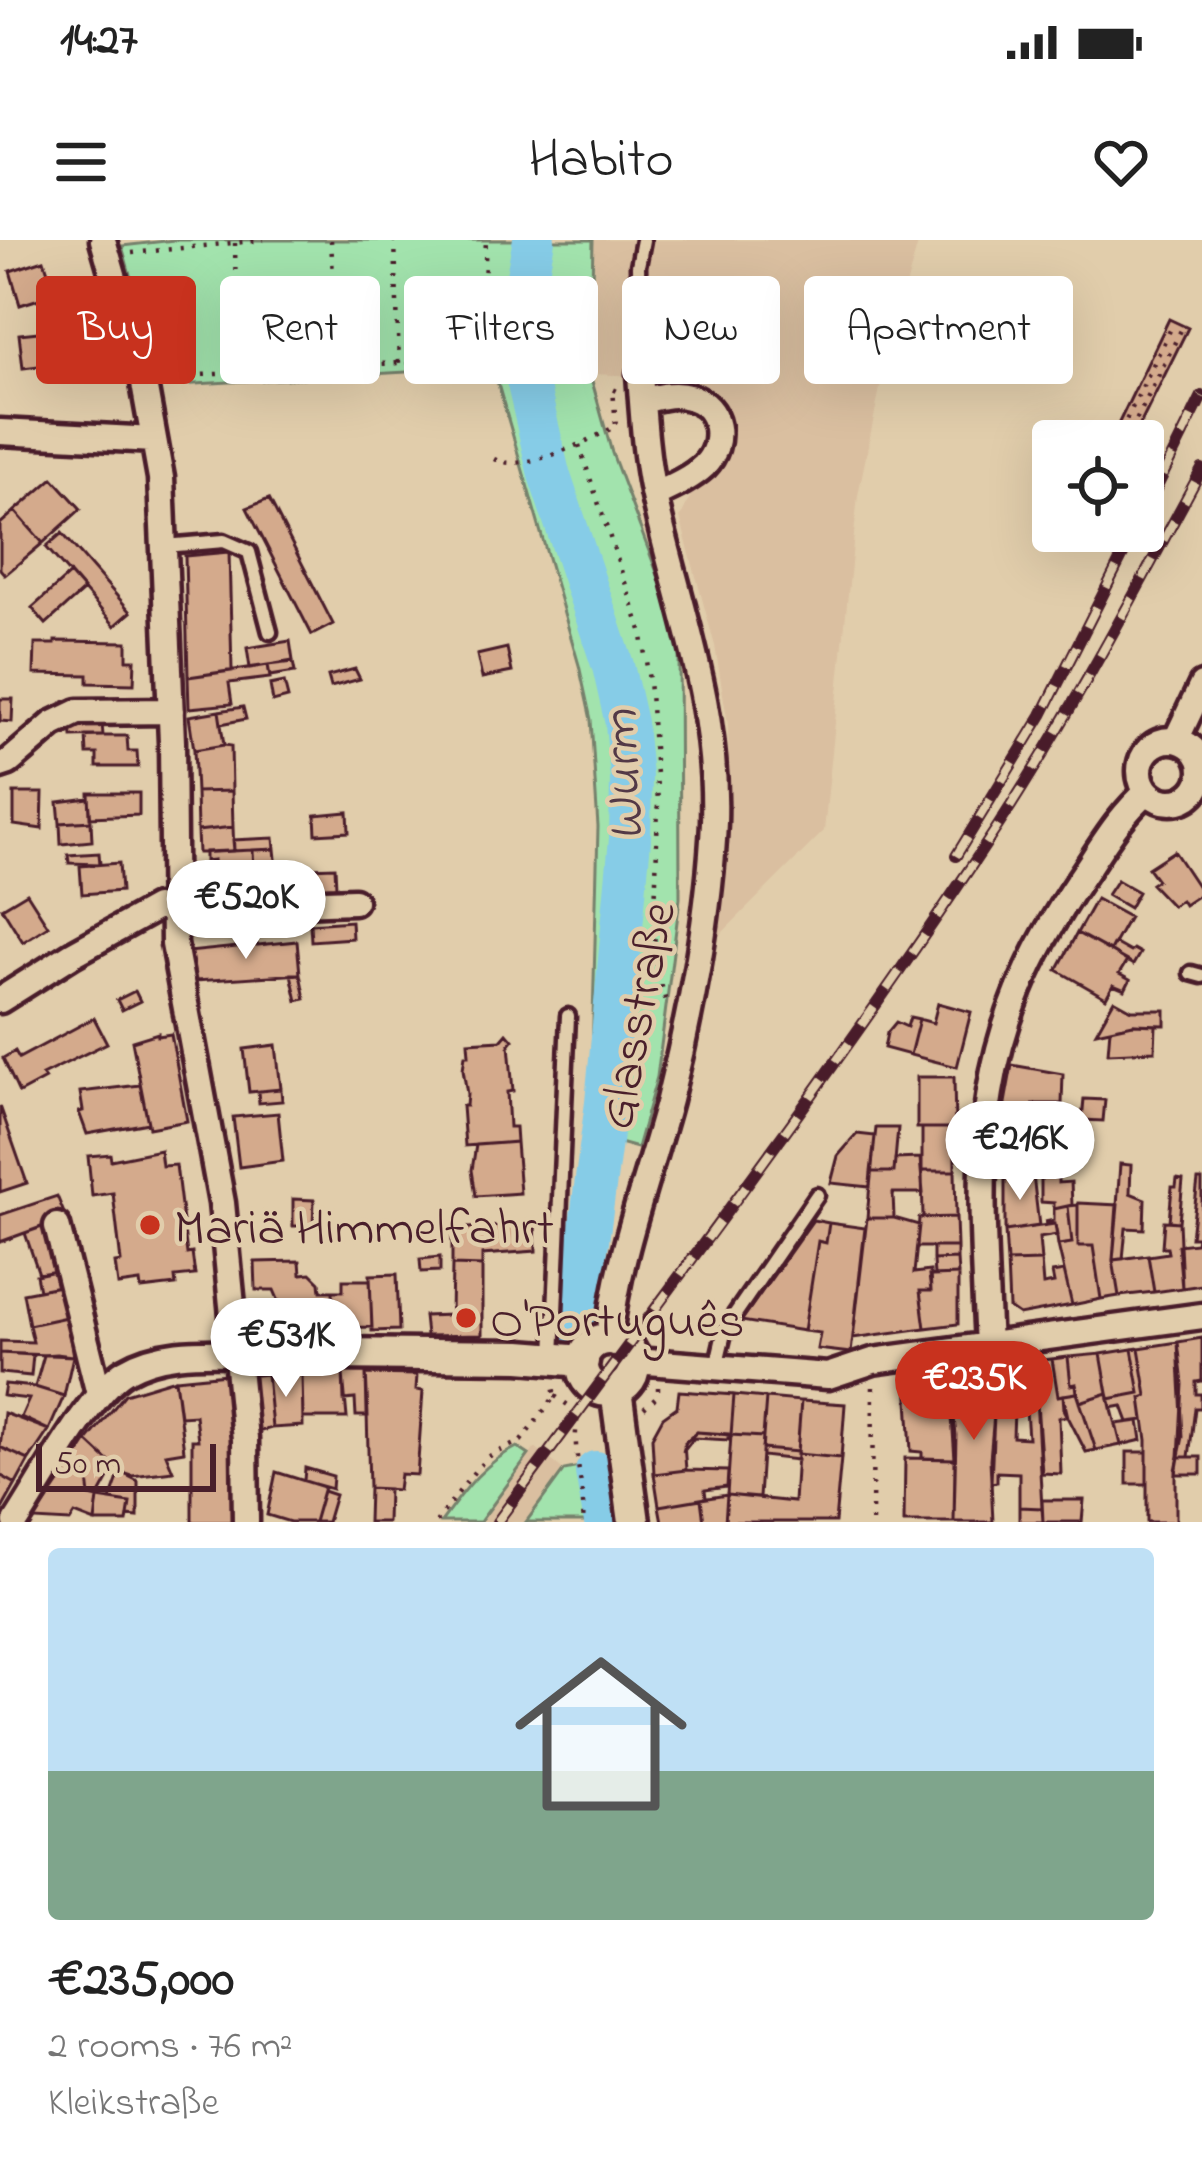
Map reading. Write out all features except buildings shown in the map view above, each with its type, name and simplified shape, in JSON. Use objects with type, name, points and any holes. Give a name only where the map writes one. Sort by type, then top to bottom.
[{"type":"street","points":[[144,384],[161,478],[171,711],[170,908],[215,1153],[244,1439],[246,1522]]},
{"type":"street","name":"Glasstraße","points":[[609,1339],[616,1286],[670,1096],[696,966],[714,826],[714,770],[703,677],[654,495],[641,384]]},
{"type":"street","points":[[642,401],[668,394],[694,397],[711,410],[718,429],[711,457],[702,467],[654,495]]},
{"type":"street","points":[[0,432],[154,440]]},
{"type":"street","points":[[1176,740],[1202,685]]},
{"type":"street","points":[[0,765],[64,716],[171,711]]},
{"type":"street","points":[[1176,740],[1199,757],[1202,776],[1192,794],[1165,802],[1147,792],[1140,774],[1143,756],[1157,742],[1176,740]]},
{"type":"street","points":[[988,1346],[981,1152],[1000,1037],[1028,965],[1054,920],[1128,808],[1147,792]]},
{"type":"street","points":[[0,1000],[143,915],[170,908],[354,901]]},
{"type":"street","points":[[57,1226],[99,1394]]},
{"type":"street","points":[[634,1361],[828,1376],[873,1361],[1202,1316]]},
{"type":"street","points":[[16,1522],[99,1394],[123,1372],[156,1358],[234,1353],[568,1359],[609,1339],[628,1348],[634,1361],[632,1377],[616,1390],[604,1391],[591,1385],[583,1370],[568,1359]]},
{"type":"street","points":[[616,1390],[634,1522]]},
{"type":"lane","name":"Glasstraße","points":[[638,276],[643,240]]},
{"type":"lane","points":[[164,546],[224,541],[249,552],[270,632]]},
{"type":"lane","points":[[568,1016],[568,1359]]},
{"type":"lane","points":[[715,1368],[725,1329],[817,1195]]},
{"type":"path","points":[[114,247],[264,240]]},
{"type":"path","points":[[331,240],[333,276]]},
{"type":"path","points":[[395,240],[399,365]]},
{"type":"path","points":[[483,276],[485,240]]},
{"type":"path","points":[[235,243],[236,276]]},
{"type":"path","points":[[1126,420],[1174,322]]},
{"type":"path","points":[[1136,420],[1183,326]]},
{"type":"path","points":[[380,366],[404,365]]},
{"type":"path","points":[[494,459],[505,465],[522,462],[575,446],[616,426],[613,389]]},
{"type":"path","points":[[575,446],[640,630],[657,752],[653,957],[660,991],[682,1035]]},
{"type":"path","points":[[436,1522],[476,1468],[491,1454],[520,1441],[555,1396],[568,1359]]},
{"type":"path","points":[[872,1522],[873,1361]]},
{"type":"path","points":[[555,1396],[579,1413],[574,1430],[584,1522]]},
{"type":"shaded area","points":[[593,240],[919,240],[909,276],[804,276],[804,384],[881,384],[858,495],[824,831],[714,941],[730,802],[728,724],[715,646],[680,518],[691,495],[729,454],[734,430],[723,403],[697,384],[780,384],[780,276],[622,276],[622,375],[598,374],[598,276],[592,276]]},
{"type":"shaded area","points":[[535,1448],[564,1470],[526,1522],[480,1522]]},
{"type":"green space","points":[[174,240],[593,240],[592,276],[404,276],[404,372],[380,373],[380,276],[220,276],[220,383],[196,384],[196,276],[130,276],[122,246]]},
{"type":"green space","points":[[498,384],[593,384],[612,453],[679,631],[680,898],[657,1077],[637,1148],[590,1135],[598,827],[591,720]]},
{"type":"green space","points":[[517,1447],[529,1455],[480,1522],[441,1522],[484,1470]]},
{"type":"green space","points":[[584,1466],[611,1478],[619,1522],[526,1522],[564,1470]]},
{"type":"waterway","name":"Wurm","points":[[534,240],[524,292],[525,371],[549,474],[613,666],[626,723],[631,777],[630,839],[606,1103],[577,1325]]},
{"type":"waterway","name":"Wurm","points":[[596,1472],[605,1522]]},
{"type":"railway","points":[[1164,473],[1202,396]]},
{"type":"railway","points":[[497,1522],[815,1090],[998,826],[1078,694],[1202,469]]},
{"type":"railway","points":[[956,856],[1042,715],[1124,552]]},
{"type":"place","name":"Mariä Himmelfahrt","points":[[150,1225]]},
{"type":"place","name":"O'Português","points":[[466,1318]]}]
